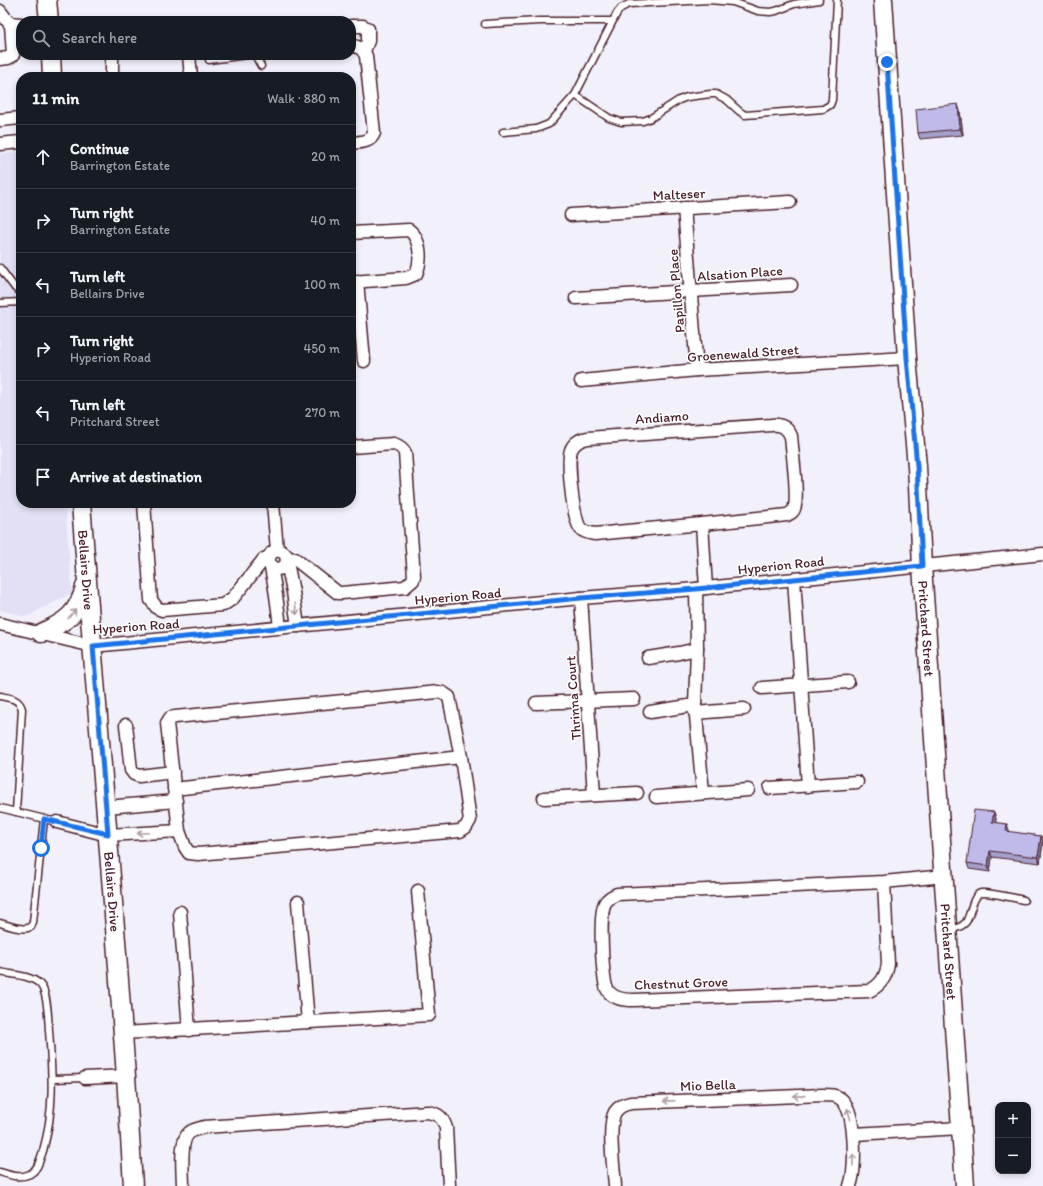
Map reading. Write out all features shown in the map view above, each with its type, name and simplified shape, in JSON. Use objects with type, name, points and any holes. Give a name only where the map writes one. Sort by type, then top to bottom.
[{"type":"street","points":[[47,0],[49,16]]},
{"type":"street","name":"Pritchard Street","points":[[883,0],[907,358],[917,466],[922,566],[965,1186]]},
{"type":"street","points":[[0,11],[7,22],[16,24],[13,55],[8,58],[0,59]]},
{"type":"street","points":[[356,26],[363,26],[368,29],[368,41],[364,51],[367,62],[374,133],[372,137],[364,142],[356,143]]},
{"type":"street","points":[[356,47],[364,51]]},
{"type":"street","points":[[51,60],[52,72]]},
{"type":"street","points":[[112,60],[112,72]]},
{"type":"street","points":[[189,60],[191,72]]},
{"type":"street","points":[[0,120],[16,118]]},
{"type":"street","points":[[0,144],[16,142]]},
{"type":"street","name":"Malteser","points":[[571,215],[790,202]]},
{"type":"street","name":"Papillon Place","points":[[684,208],[697,370]]},
{"type":"street","points":[[356,233],[409,230],[414,234],[419,246],[419,266],[416,274],[406,278],[356,281]]},
{"type":"street","name":"Alsation Place","points":[[576,298],[792,285]]},
{"type":"street","points":[[356,297],[364,361]]},
{"type":"street","name":"Groenewald Street","points":[[581,381],[697,370],[907,358]]},
{"type":"street","name":"Andiamo","points":[[778,424],[788,430],[791,436],[796,498],[792,513],[702,524],[595,534],[587,533],[580,529],[576,522],[574,513],[569,461],[574,445],[581,439],[588,438],[763,425],[778,424]]},
{"type":"street","points":[[287,560],[295,559],[338,593],[342,594],[405,586],[413,580],[414,576],[405,453],[399,445],[394,444],[356,447]]},
{"type":"street","name":"Bellairs Drive","points":[[81,508],[106,807],[133,1186]]},
{"type":"street","points":[[144,508],[151,600],[157,608],[162,610],[223,605],[233,598],[264,559],[273,558],[284,552],[287,560],[298,626]]},
{"type":"street","points":[[273,508],[274,568],[280,569],[286,566],[287,560]]},
{"type":"street","points":[[702,524],[701,588],[695,709],[703,793]]},
{"type":"street","name":"Hyperion Road","points":[[0,624],[93,646],[1043,554]]},
{"type":"street","points":[[273,558],[280,628]]},
{"type":"street","points":[[794,578],[808,786]]},
{"type":"street","points":[[42,633],[57,626],[74,613],[80,604],[87,580]]},
{"type":"street","name":"Thrinna Court","points":[[581,598],[594,795]]},
{"type":"street","points":[[648,658],[697,649]]},
{"type":"street","points":[[762,688],[848,682]]},
{"type":"street","points":[[438,692],[450,697],[470,820],[466,827],[460,831],[198,854],[189,853],[179,831],[173,772],[167,723],[170,718],[438,692]]},
{"type":"street","points":[[536,703],[634,699]]},
{"type":"street","points":[[650,712],[695,709],[744,709]]},
{"type":"street","points":[[126,725],[131,770],[134,774],[139,776],[173,772]]},
{"type":"street","points":[[174,788],[460,757]]},
{"type":"street","points":[[770,788],[857,782]]},
{"type":"street","points":[[656,797],[748,790]]},
{"type":"street","points":[[544,798],[637,793]]},
{"type":"street","points":[[106,807],[176,801]]},
{"type":"street","points":[[57,822],[108,834],[179,831]]},
{"type":"street","name":"Chestnut Grove","points":[[884,882],[888,964],[883,980],[869,991],[621,1000],[607,990],[604,972],[602,915],[605,903],[610,897],[617,894],[884,882],[944,876]]},
{"type":"street","points":[[123,1033],[429,1015],[418,891]]},
{"type":"street","points":[[298,902],[308,1022]]},
{"type":"street","points":[[180,912],[189,1030]]},
{"type":"street","points":[[85,1078],[126,1076]]},
{"type":"street","name":"Mio Bella","points":[[615,1186],[611,1128],[616,1110],[622,1105],[631,1103],[831,1095],[838,1097],[844,1102],[848,1109],[854,1134],[852,1177],[850,1186]]},
{"type":"street","points":[[183,1186],[183,1144],[185,1137],[194,1130],[204,1127],[428,1112],[435,1113],[444,1120],[446,1128],[449,1186]]},
{"type":"street","points":[[854,1134],[960,1128]]},
{"type":"lane","points":[[503,132],[536,129],[549,124],[575,95],[612,21],[621,8],[634,3],[715,1],[733,2],[758,11],[776,12],[794,4],[819,0]]},
{"type":"lane","points":[[575,95],[609,118],[621,122],[643,121],[651,118],[679,100],[687,97],[711,94],[720,96],[745,115],[823,110],[830,105],[832,100],[837,0]]},
{"type":"lane","points":[[486,24],[540,20],[612,21]]},
{"type":"lane","points":[[258,60],[261,66]]},
{"type":"lane","points":[[0,268],[16,289]]},
{"type":"lane","points":[[0,302],[16,302]]},
{"type":"lane","points":[[0,696],[14,699],[21,704],[22,709],[16,812]]},
{"type":"lane","points":[[0,808],[57,822]]},
{"type":"lane","points":[[0,923],[27,929],[33,922],[44,819]]},
{"type":"lane","points":[[948,930],[957,928],[965,923],[971,912],[975,897],[979,894],[986,893],[1024,900]]},
{"type":"lane","points":[[0,972],[36,981],[42,988],[46,1004],[53,1079],[52,1099],[46,1138],[40,1161],[36,1169],[30,1174],[23,1176],[14,1176],[0,1172]]},
{"type":"lane","points":[[53,1079],[85,1078]]},
{"type":"shaded area","points":[[16,152],[16,508],[65,508],[72,593],[26,617],[0,610],[0,154]]},
{"type":"building","points":[[958,104],[960,129],[918,133],[916,109]]},
{"type":"building","points":[[974,810],[994,812],[992,822],[1007,824],[1006,831],[1041,836],[1038,857],[990,851],[988,866],[967,863]]},
{"type":"route","points":[[41,848],[44,819],[108,834],[93,646],[922,566],[917,466],[907,358],[887,62]]}]
